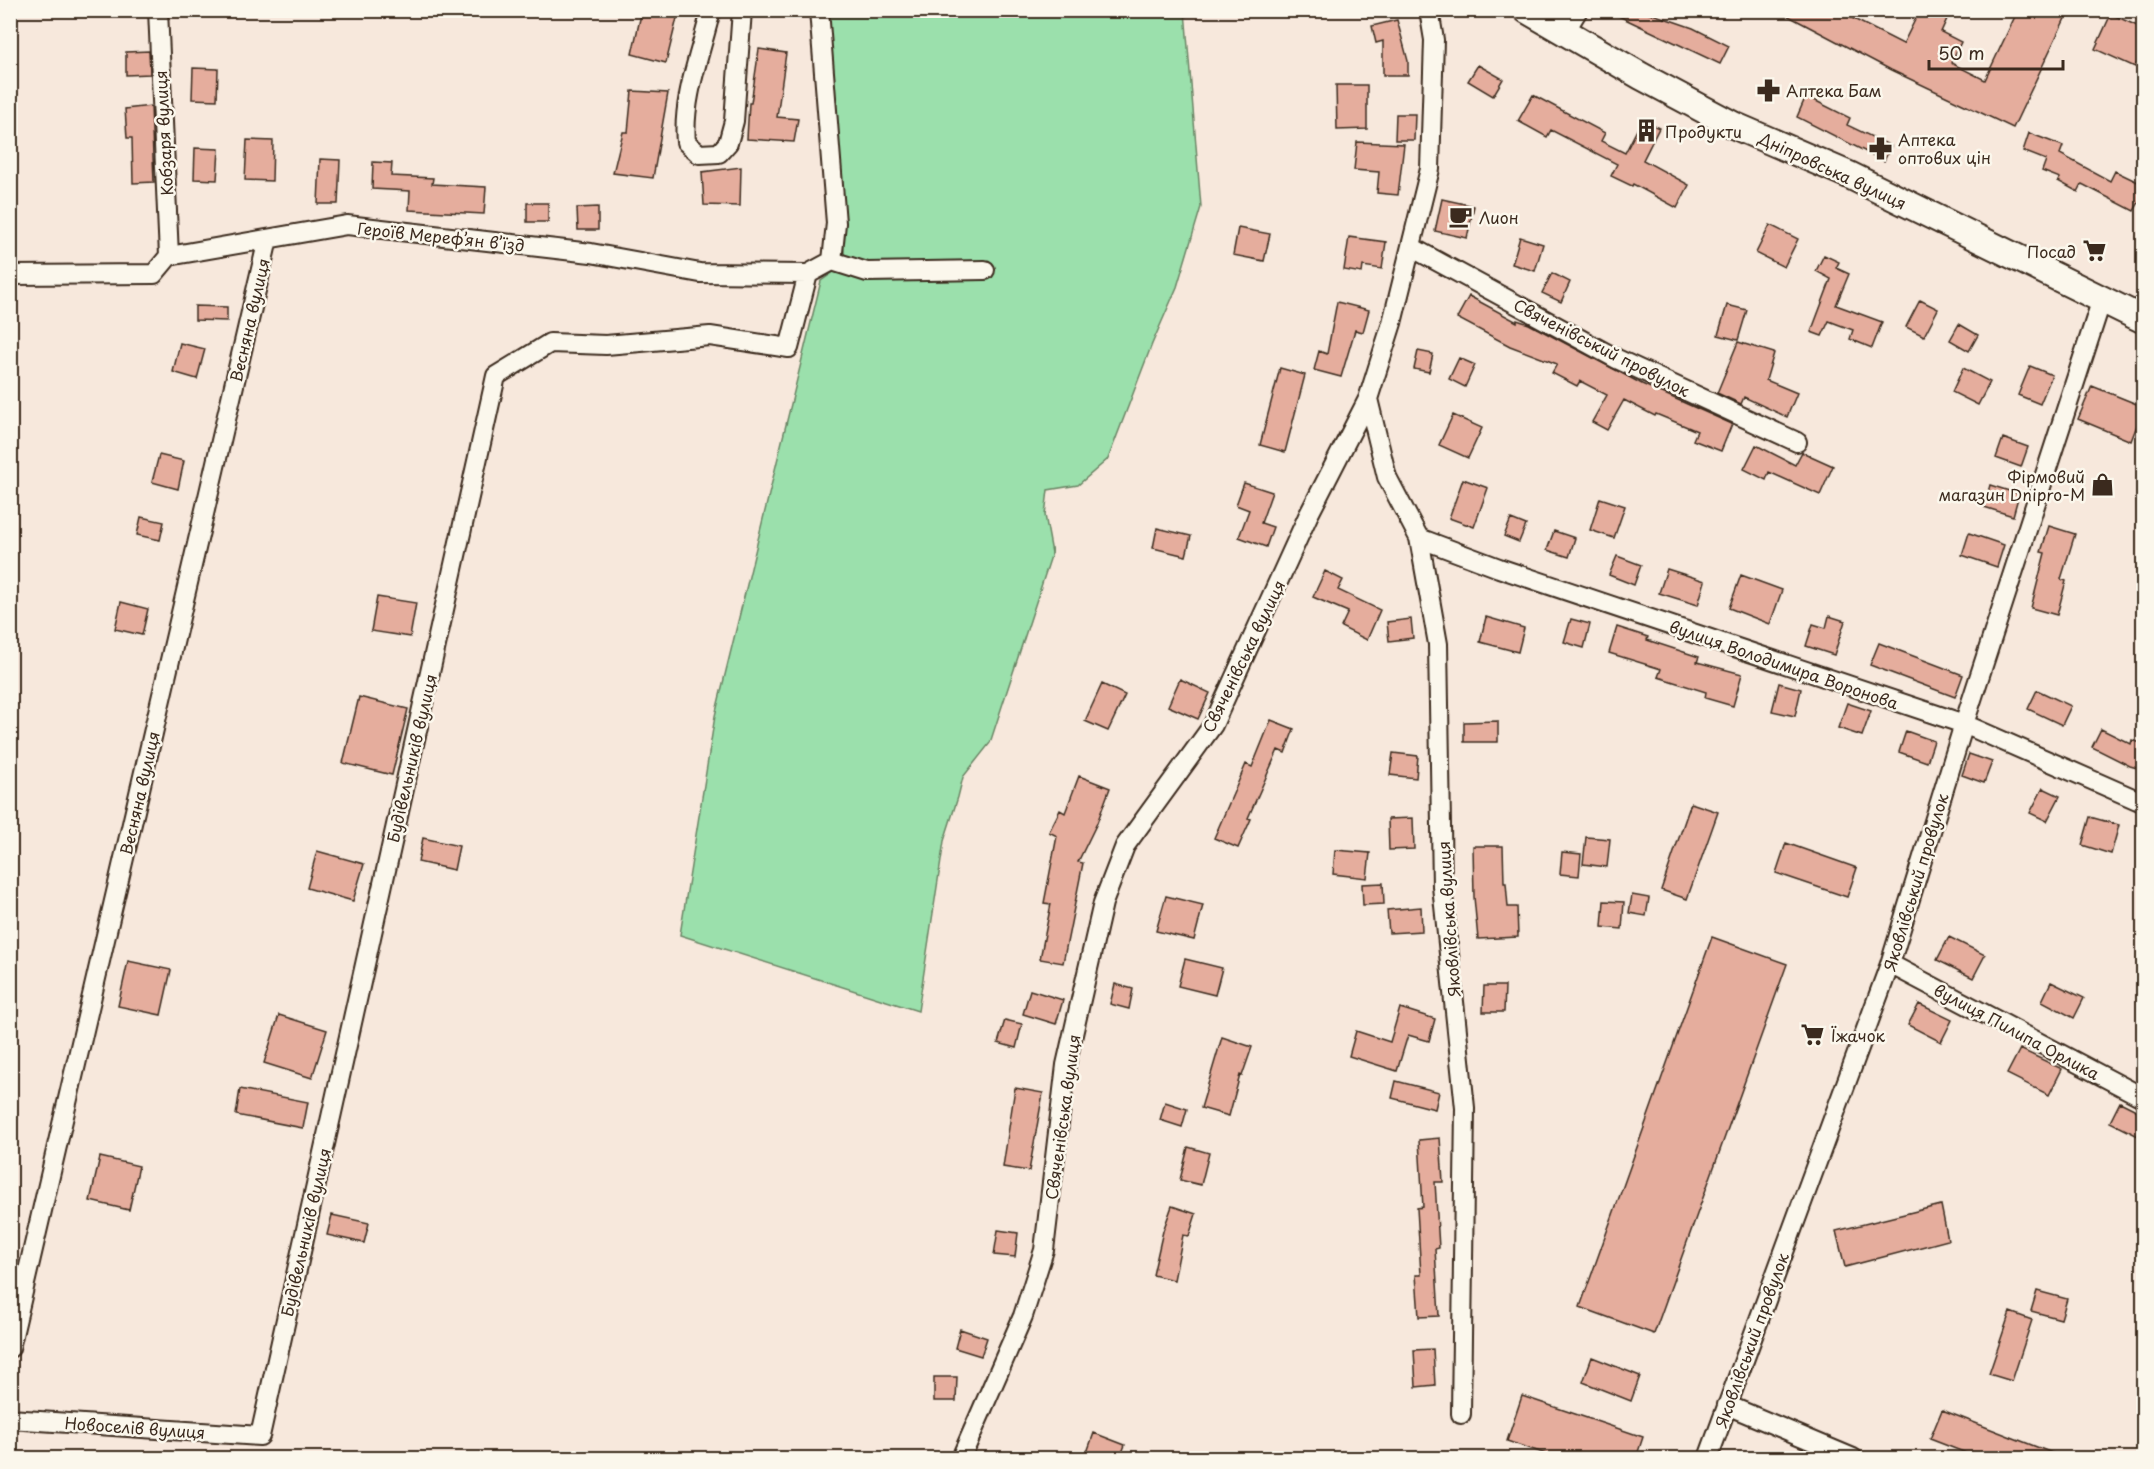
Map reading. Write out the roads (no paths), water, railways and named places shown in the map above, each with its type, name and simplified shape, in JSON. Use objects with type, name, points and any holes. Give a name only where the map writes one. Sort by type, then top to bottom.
[{"type":"highway","name":"Дніпровська вулиця","points":[[1527,10],[1564,33],[1733,125],[1849,175],[2144,320]]},
{"type":"street","name":"Кобзаря вулиця","points":[[158,10],[169,256]]},
{"type":"street","points":[[711,10],[692,82],[684,128],[686,142],[699,154],[719,153],[728,143],[734,121],[742,10]]},
{"type":"street","points":[[819,10],[836,222],[832,261]]},
{"type":"street","name":"Свяченівська вулиця","points":[[961,1458],[1023,1316],[1044,1250],[1066,1065],[1103,903],[1125,846],[1213,725],[1308,516],[1368,399],[1392,323],[1430,169],[1434,40],[1430,10]]},
{"type":"street","points":[[1564,33],[1578,10]]},
{"type":"street","name":"Героїв Мерефʼян вʼїзд","points":[[169,256],[347,225],[591,253],[700,273],[808,274]]},
{"type":"street","name":"Весняна вулиця","points":[[10,1348],[268,239]]},
{"type":"street","name":"Свяченівський провулок","points":[[1411,247],[1617,359],[1797,442]]},
{"type":"street","points":[[10,275],[154,274],[169,256]]},
{"type":"street","points":[[808,274],[832,261],[867,272],[986,270]]},
{"type":"street","name":"Будівельників вулиця","points":[[260,1436],[496,376],[550,343],[606,345],[710,336],[789,348],[808,274]]},
{"type":"street","name":"Яковлівський провулок","points":[[1708,1458],[1890,964],[1964,724],[2102,299]]},
{"type":"street","name":"Яковлівська вулиця","points":[[1368,399],[1387,477],[1419,538],[1438,644],[1442,886],[1465,1108],[1461,1414]]},
{"type":"street","name":"вулиця Володимира Воронова","points":[[1419,538],[1499,568],[1964,724],[2144,803]]},
{"type":"street","name":"вулиця Пилипа Орлика","points":[[1890,964],[2144,1098]]},
{"type":"street","points":[[1727,1405],[1853,1458]]},
{"type":"street","name":"Новоселів вулиця","points":[[10,1419],[260,1436]]},
{"type":"place","name":"Аптека Бам","points":[[1768,90]]},
{"type":"place","name":"Продукти","points":[[1647,131]]},
{"type":"place","name":"Аптека оптових цін","points":[[1880,148]]},
{"type":"place","name":"Лион","points":[[1461,217]]},
{"type":"place","name":"Посад","points":[[2094,251]]},
{"type":"place","name":"Фірмовий магазин Dnipro-M","points":[[2103,485]]},
{"type":"place","name":"Їжачок","points":[[1813,1035]]}]
